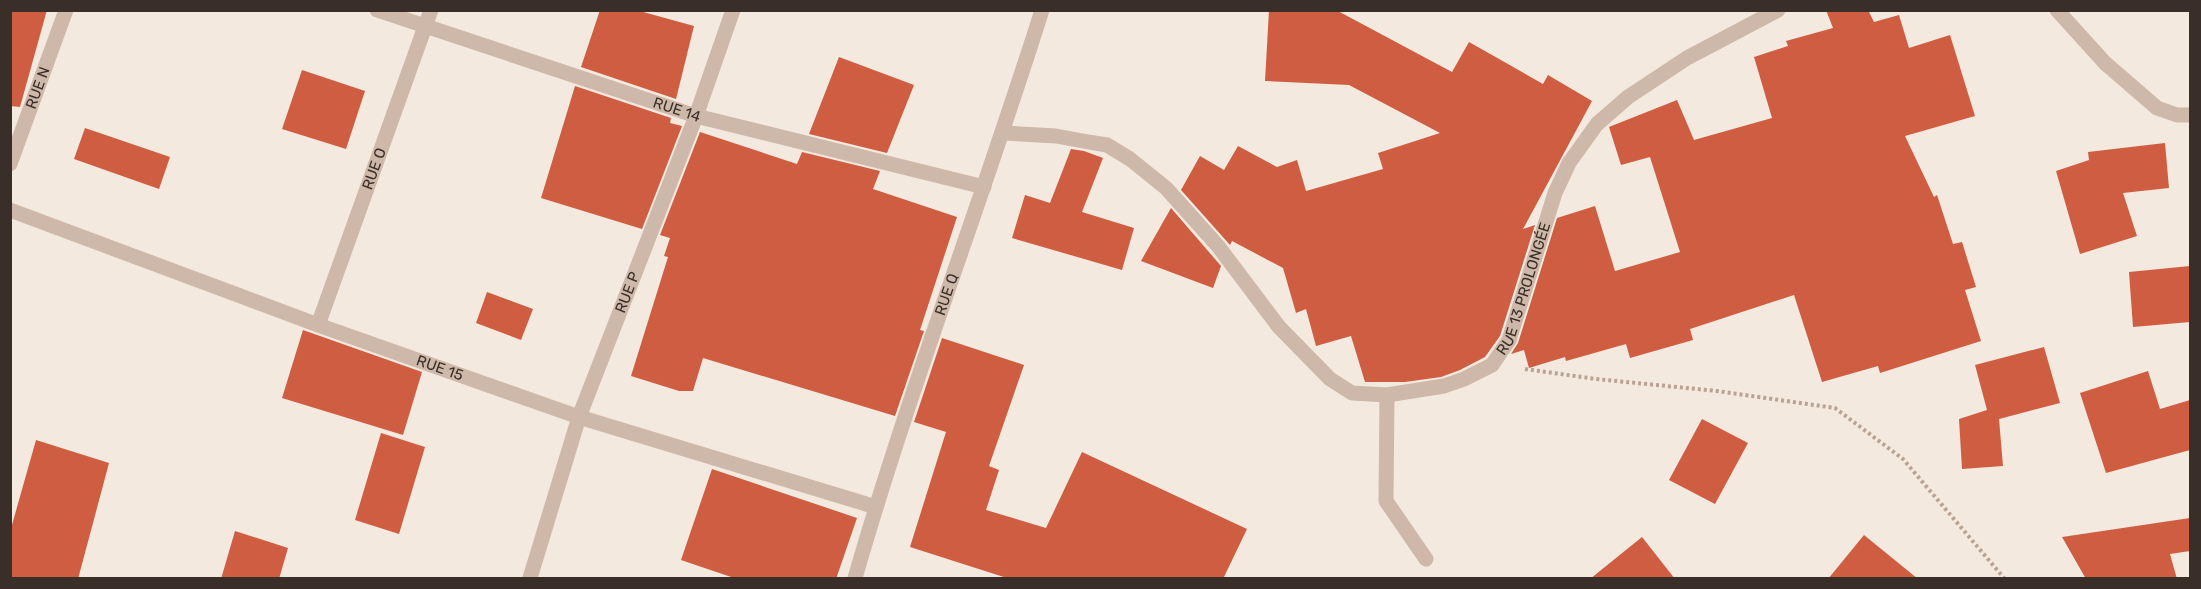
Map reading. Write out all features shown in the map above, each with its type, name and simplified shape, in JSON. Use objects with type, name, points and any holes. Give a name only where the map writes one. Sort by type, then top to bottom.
[{"type":"street","name":"RUE N","points":[[10,164],[66,10]]},
{"type":"street","name":"RUE 14","points":[[376,10],[696,116],[984,187]]},
{"type":"street","name":"RUE O","points":[[318,325],[431,10]]},
{"type":"street","name":"RUE P","points":[[530,579],[579,417],[696,116],[733,10]]},
{"type":"street","name":"RUE Q","points":[[855,579],[876,507],[1004,133],[1042,10]]},
{"type":"street","name":"RUE 13 PROLONGÉE","points":[[1004,133],[1056,136],[1107,145],[1130,159],[1166,188],[1218,246],[1279,327],[1330,379],[1352,393],[1388,395],[1444,386],[1492,365],[1509,340],[1555,193],[1569,163],[1597,124],[1628,97],[1687,58],[1778,10]]},
{"type":"street","points":[[2057,10],[2105,63],[2157,108],[2177,115],[2190,115]]},
{"type":"street","name":"RUE 15","points":[[10,210],[318,325],[579,417],[876,507]]},
{"type":"street","points":[[1388,395],[1386,501],[1426,559]]},
{"type":"path","points":[[1492,365],[1596,379],[1717,391],[1835,408],[1903,459],[2004,579]]},
{"type":"building","points":[[10,10],[47,10],[20,107],[10,106]]},
{"type":"building","points":[[600,10],[636,10],[694,26],[676,99],[581,67]]},
{"type":"building","points":[[1269,10],[1336,10],[1452,72],[1469,42],[1543,84],[1548,75],[1592,101],[1523,229],[1535,225],[1500,336],[1485,357],[1441,377],[1405,382],[1365,382],[1351,336],[1316,346],[1306,309],[1296,313],[1283,268],[1232,241],[1230,245],[1181,190],[1200,156],[1224,170],[1238,146],[1277,167],[1297,160],[1306,191],[1383,169],[1378,153],[1440,133],[1349,85],[1265,81]]},
{"type":"building","points":[[1826,10],[1868,10],[1874,22],[1899,15],[1909,48],[1950,35],[1975,116],[1905,136],[1934,197],[1937,195],[1953,244],[1962,242],[1976,287],[1965,290],[1981,341],[1880,373],[1878,366],[1822,382],[1794,295],[1690,329],[1693,340],[1630,358],[1626,344],[1566,361],[1565,357],[1529,368],[1524,350],[1511,354],[1518,343],[1557,218],[1595,206],[1615,271],[1680,252],[1650,157],[1621,165],[1609,127],[1677,100],[1694,140],[1772,118],[1754,57],[1788,46],[1786,41],[1833,28]]},
{"type":"building","points":[[839,57],[914,85],[887,153],[809,134]]},
{"type":"building","points":[[302,70],[365,91],[346,149],[282,129]]},
{"type":"building","points":[[575,86],[671,118],[670,123],[682,126],[642,229],[541,198]]},
{"type":"building","points":[[85,128],[170,157],[159,189],[74,159]]},
{"type":"building","points":[[700,132],[797,164],[802,152],[880,171],[873,189],[957,217],[920,330],[924,331],[895,416],[703,358],[693,391],[679,391],[631,376],[668,257],[664,256],[670,238],[660,235]]},
{"type":"building","points":[[2165,143],[2169,188],[2123,193],[2137,236],[2080,254],[2056,171],[2089,160],[2088,152]]},
{"type":"building","points":[[1071,149],[1103,158],[1082,212],[1134,228],[1122,270],[1012,238],[1025,195],[1050,203]]},
{"type":"building","points":[[1171,208],[1221,266],[1213,288],[1141,261]]},
{"type":"building","points":[[2190,266],[2190,322],[2133,327],[2129,272]]},
{"type":"building","points":[[487,292],[533,309],[521,340],[476,323]]},
{"type":"building","points":[[303,330],[422,372],[403,435],[282,398]]},
{"type":"building","points":[[942,338],[1024,365],[989,466],[999,470],[986,510],[1046,528],[1082,452],[1247,529],[1223,579],[1010,579],[910,547],[946,432],[914,422]]},
{"type":"building","points":[[2044,347],[2060,403],[1999,419],[2003,466],[1962,469],[1959,419],[1987,410],[1975,365]]},
{"type":"building","points":[[2148,371],[2160,409],[2190,400],[2190,450],[2106,473],[2080,393]]},
{"type":"building","points":[[1702,419],[1748,443],[1715,504],[1669,480]]},
{"type":"building","points":[[381,433],[425,447],[399,534],[355,520]]},
{"type":"building","points":[[36,440],[109,463],[78,579],[10,579],[10,532]]},
{"type":"building","points":[[712,469],[857,518],[836,579],[737,579],[681,560]]},
{"type":"building","points":[[2190,518],[2190,551],[2170,554],[2177,579],[2086,579],[2062,537]]},
{"type":"building","points":[[235,531],[288,548],[279,579],[221,579]]},
{"type":"building","points":[[1864,535],[1918,579],[1828,579]]},
{"type":"building","points":[[1642,537],[1675,579],[1590,579]]}]
